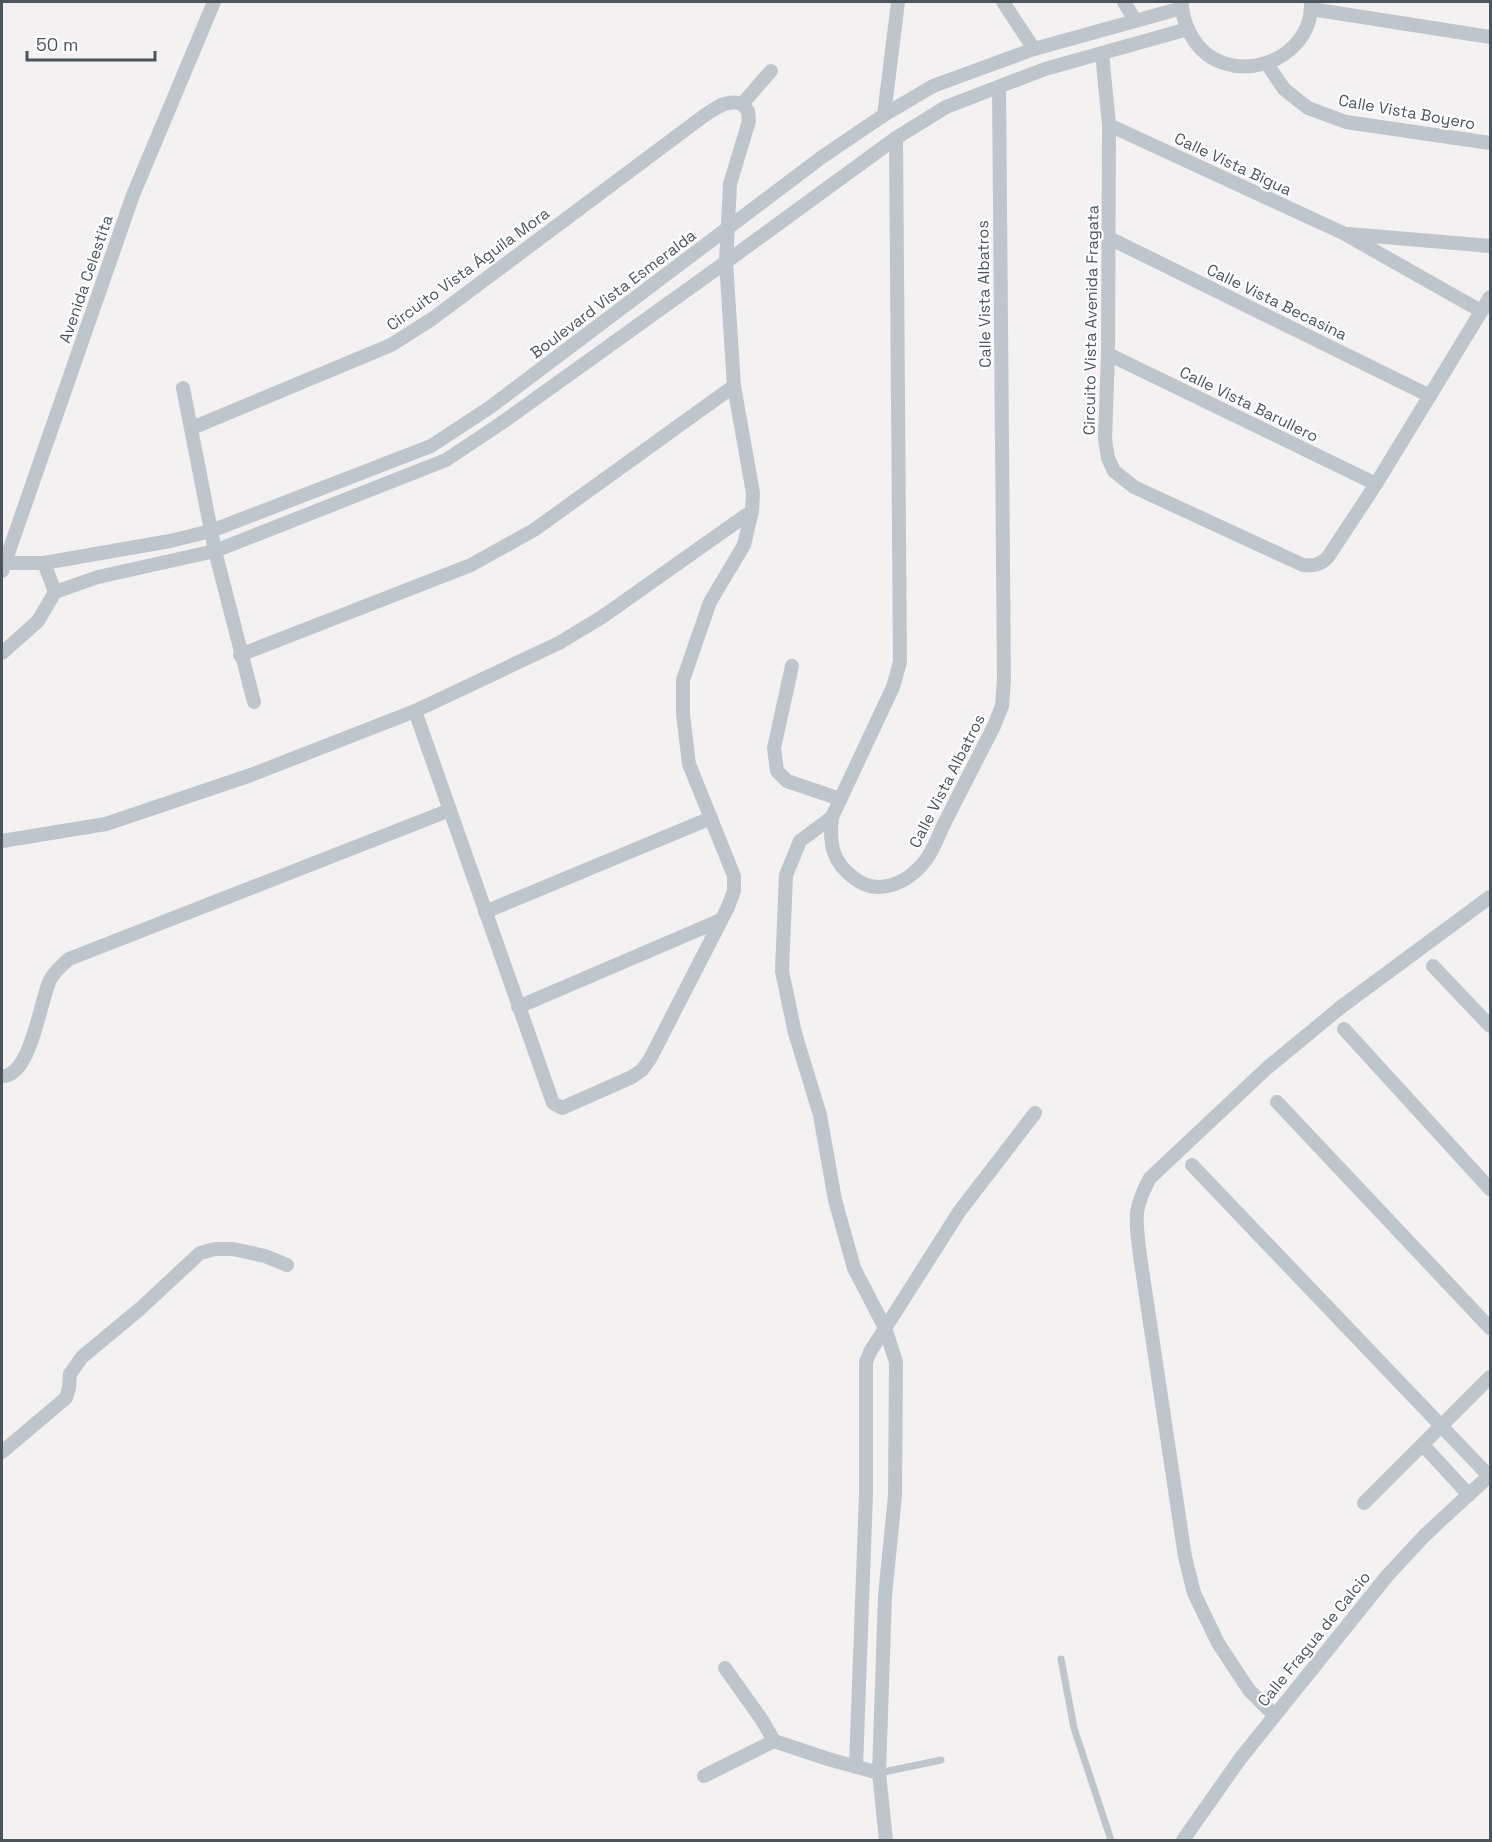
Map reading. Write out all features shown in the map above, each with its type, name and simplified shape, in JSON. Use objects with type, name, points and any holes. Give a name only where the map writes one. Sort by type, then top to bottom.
[{"type":"street","name":"Avenida Celestita","points":[[3,565],[133,195],[214,2]]},
{"type":"street","points":[[884,115],[898,2]]},
{"type":"street","points":[[1004,2],[1034,49]]},
{"type":"street","points":[[1125,2],[1135,20]]},
{"type":"street","name":"Boulevard Vista Esmeralda","points":[[3,565],[44,563],[170,541],[211,531],[431,446],[489,408],[822,157],[884,115],[933,86],[1034,49],[1182,5]]},
{"type":"street","points":[[1182,5],[1188,29],[1195,41],[1215,59],[1241,67],[1267,64],[1284,56],[1298,43],[1307,27],[1311,5],[1491,37]]},
{"type":"street","points":[[2,653],[38,621],[55,592],[98,577],[215,551],[446,460],[500,424],[896,138],[946,107],[1045,69],[1188,29]]},
{"type":"street","name":"Circuito Vista Avenida Fragata","points":[[1102,53],[1109,125],[1108,354],[1105,438],[1108,458],[1114,471],[1134,487],[1303,565],[1321,564],[1328,557],[1376,484],[1491,297]]},
{"type":"street","name":"Calle Vista Boyero","points":[[1267,64],[1284,89],[1308,108],[1346,122],[1491,143]]},
{"type":"street","points":[[415,711],[553,1103],[562,1108],[632,1077],[642,1070],[650,1059],[734,891],[734,876],[689,764],[683,714],[683,680],[710,602],[744,545],[752,511],[753,493],[734,386],[726,230],[730,184],[749,121],[748,111],[742,104],[771,71]]},
{"type":"street","name":"Calle Vista Albatros","points":[[896,138],[900,662],[893,687],[831,817],[830,832],[832,851],[841,865],[854,879],[870,887],[888,887],[906,880],[926,861],[1002,706],[1004,680],[999,87]]},
{"type":"street","name":"Circuito Vista Águila Mora","points":[[192,428],[391,345],[432,319],[705,115],[724,102],[734,101],[742,104]]},
{"type":"street","name":"Calle Vista Bigua","points":[[1109,125],[1343,233],[1481,311]]},
{"type":"street","name":"Calle Vista Bigua","points":[[1343,233],[1491,246]]},
{"type":"street","name":"Calle Vista Becasina","points":[[1109,238],[1430,396]]},
{"type":"street","name":"Calle Vista Barullero","points":[[1108,354],[1376,484]]},
{"type":"street","points":[[240,655],[471,565],[534,530],[734,386]]},
{"type":"street","points":[[183,388],[215,551],[240,655],[254,702]]},
{"type":"street","points":[[2,841],[106,824],[251,775],[415,711],[559,643],[602,617],[752,511]]},
{"type":"street","points":[[44,563],[55,592]]},
{"type":"street","points":[[792,666],[774,748],[777,771],[787,781],[840,799]]},
{"type":"street","points":[[2,1076],[16,1070],[25,1058],[50,980],[69,959],[450,810]]},
{"type":"street","points":[[831,817],[800,841],[786,875],[782,970],[795,1032],[820,1115],[835,1200],[854,1268],[885,1328],[896,1362],[898,1385],[895,1496],[885,1596],[879,1773],[886,1840]]},
{"type":"street","points":[[485,912],[711,818]]},
{"type":"street","points":[[1274,1714],[1249,1690],[1218,1643],[1194,1593],[1185,1557],[1140,1256],[1136,1216],[1139,1198],[1150,1178],[1268,1068],[1341,1007],[1491,897]]},
{"type":"street","points":[[518,1007],[721,920]]},
{"type":"street","points":[[1433,966],[1491,1026]]},
{"type":"street","points":[[1344,1029],[1491,1189]]},
{"type":"street","points":[[1277,1102],[1491,1328]]},
{"type":"street","points":[[856,1767],[866,1494],[866,1362],[870,1352],[959,1212],[1035,1113]]},
{"type":"street","points":[[1192,1165],[1490,1476]]},
{"type":"street","points":[[2,1452],[66,1398],[70,1374],[82,1357],[141,1308],[200,1253],[216,1249],[233,1249],[266,1256],[287,1265]]},
{"type":"street","points":[[1364,1503],[1491,1377]]},
{"type":"street","points":[[1423,1445],[1469,1494]]},
{"type":"street","name":"Calle Fragua de Calcio","points":[[1183,1840],[1239,1759],[1387,1576],[1425,1535],[1490,1476]]},
{"type":"street","points":[[725,1668],[774,1741],[879,1773]]},
{"type":"street","points":[[704,1776],[774,1741]]},
{"type":"lane","points":[[1061,1659],[1074,1728],[1111,1840]]},
{"type":"lane","points":[[879,1773],[941,1760]]}]
